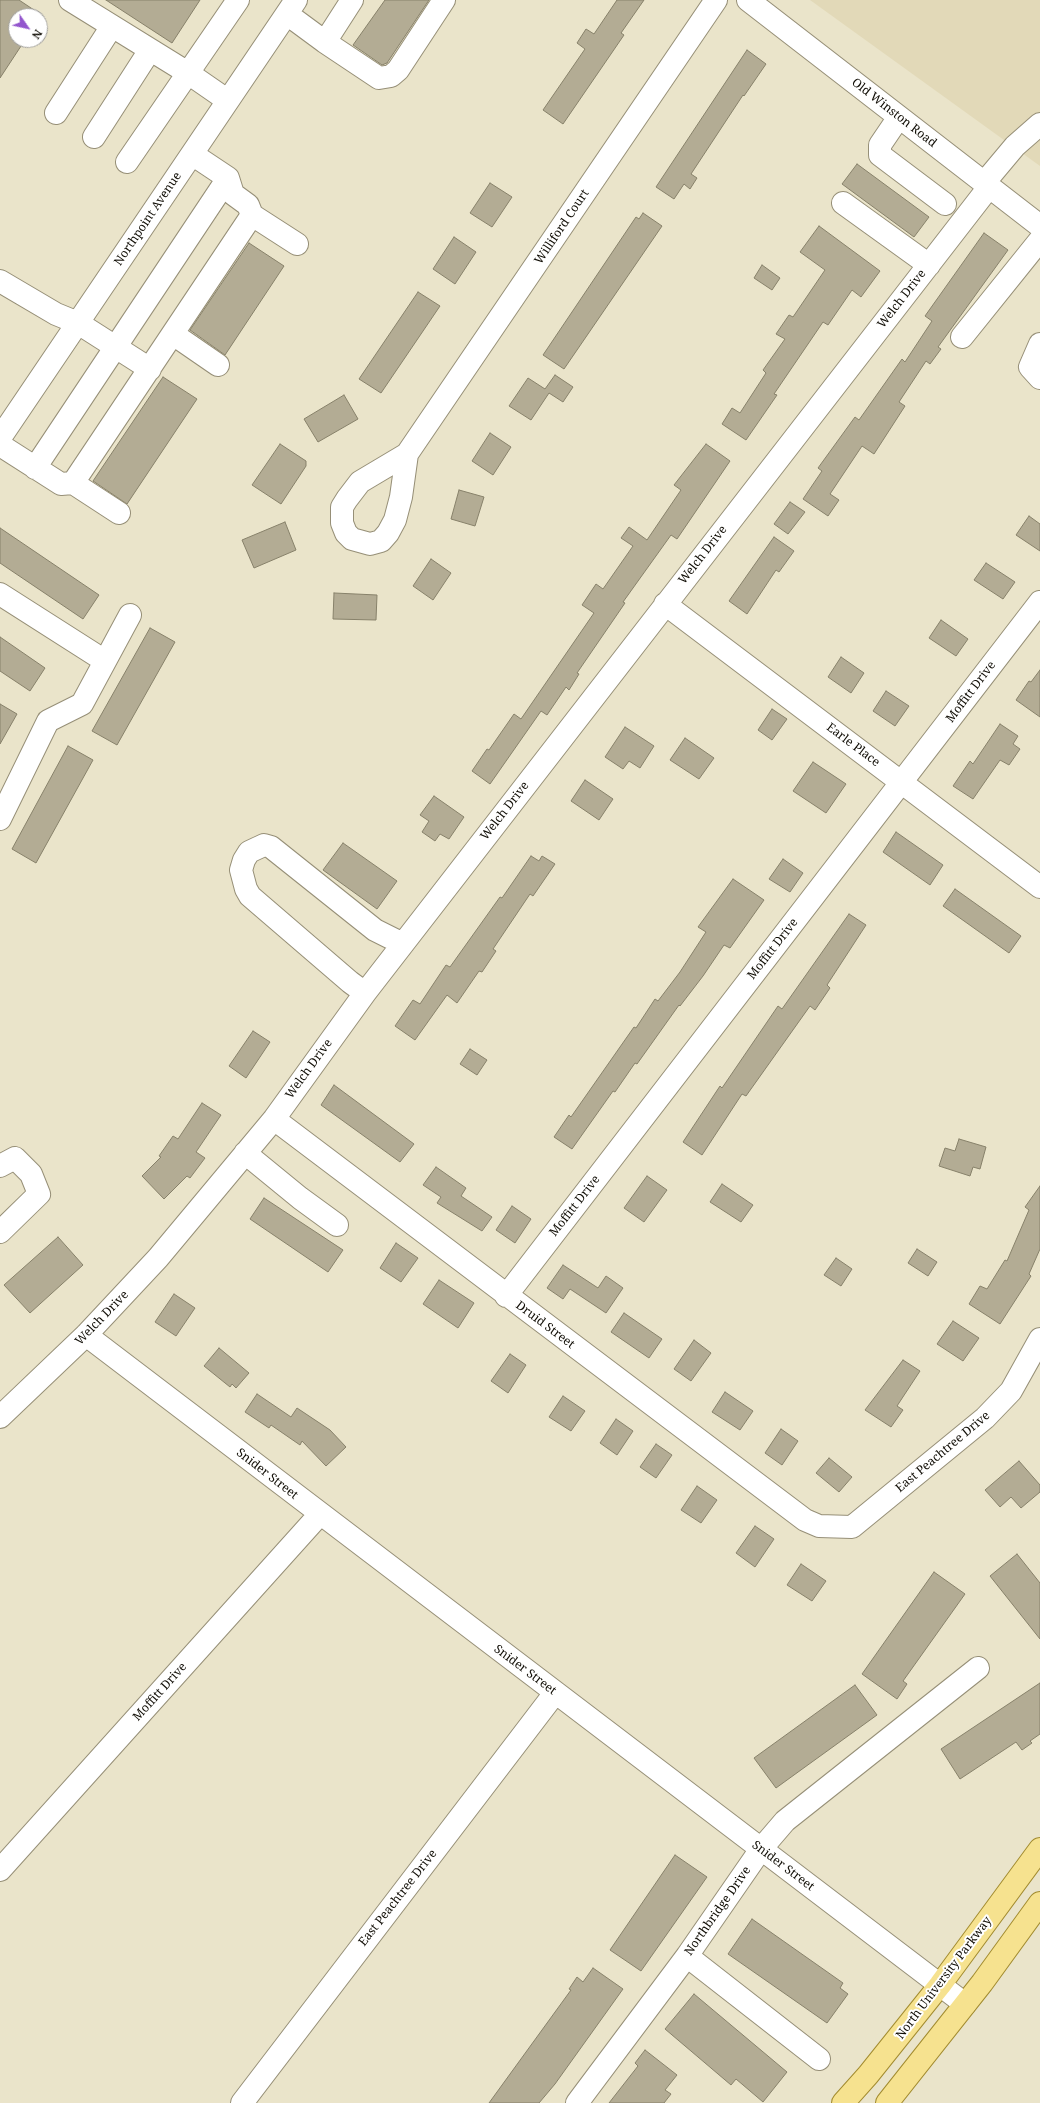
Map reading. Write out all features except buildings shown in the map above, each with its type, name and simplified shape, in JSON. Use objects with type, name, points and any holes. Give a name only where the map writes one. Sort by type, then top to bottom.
[{"type":"main road","name":"North University Parkway","points":[[843,2103],[868,2076],[940,1985],[1040,1849]]},
{"type":"main road","points":[[887,2103],[965,2004],[1040,1903]]},
{"type":"street","points":[[70,0],[188,73],[227,100]]},
{"type":"street","points":[[127,162],[238,0]]},
{"type":"street","points":[[325,42],[352,0]]},
{"type":"street","points":[[292,7],[325,42],[379,78],[391,76],[398,70],[444,0]]},
{"type":"street","name":"Williford Court","points":[[407,454],[716,0]]},
{"type":"street","name":"Old Winston Road","points":[[748,0],[1040,226]]},
{"type":"street","name":"Northpoint Avenue","points":[[0,438],[227,100],[292,7]]},
{"type":"street","points":[[56,113],[112,26]]},
{"type":"street","points":[[94,137],[150,50]]},
{"type":"street","points":[[899,117],[880,145],[880,156],[945,204]]},
{"type":"street","name":"Welch Drive","points":[[0,1417],[86,1335],[158,1258],[274,1119],[365,993],[928,265],[1016,146],[1040,124]]},
{"type":"street","points":[[192,154],[228,178],[233,194],[248,205],[252,215],[297,244]]},
{"type":"street","points":[[36,468],[228,178]]},
{"type":"street","points":[[843,203],[928,265]]},
{"type":"street","points":[[73,483],[252,215]]},
{"type":"street","points":[[962,337],[1040,240]]},
{"type":"street","points":[[0,282],[56,314],[78,323],[150,369]]},
{"type":"street","points":[[173,334],[218,365]]},
{"type":"street","points":[[1040,344],[1030,367],[1040,378]]},
{"type":"street","points":[[0,445],[61,484],[73,483],[119,513]]},
{"type":"street","points":[[0,594],[105,661]]},
{"type":"street","name":"Moffitt Drive","points":[[506,1296],[1040,602]]},
{"type":"street","name":"Earle Place","points":[[665,604],[1040,887]]},
{"type":"street","points":[[0,819],[48,721],[82,704],[130,615]]},
{"type":"street","points":[[365,993],[350,982],[250,896],[243,881],[242,870],[244,860],[249,852],[264,845],[271,847],[375,930],[403,944]]},
{"type":"street","name":"Druid Street","points":[[274,1119],[506,1296],[799,1516],[819,1526]]},
{"type":"street","points":[[245,1153],[300,1198],[337,1225]]},
{"type":"street","points":[[0,1166],[15,1158],[31,1174],[40,1194],[0,1232]]},
{"type":"street","name":"Snider Street","points":[[86,1335],[965,2004]]},
{"type":"street","name":"East Peachtree Drive","points":[[819,1526],[852,1527],[985,1418],[1011,1391],[1040,1339]]},
{"type":"street","name":"Moffitt Drive","points":[[0,1870],[320,1514]]},
{"type":"street","name":"Northbridge Drive","points":[[577,2103],[687,1956],[761,1849],[785,1821],[978,1668]]},
{"type":"street","name":"East Peachtree Drive","points":[[242,2103],[555,1693]]},
{"type":"street","points":[[687,1956],[819,2059]]},
{"type":"shaded area","points":[[810,0],[1040,0],[1040,166]]}]
